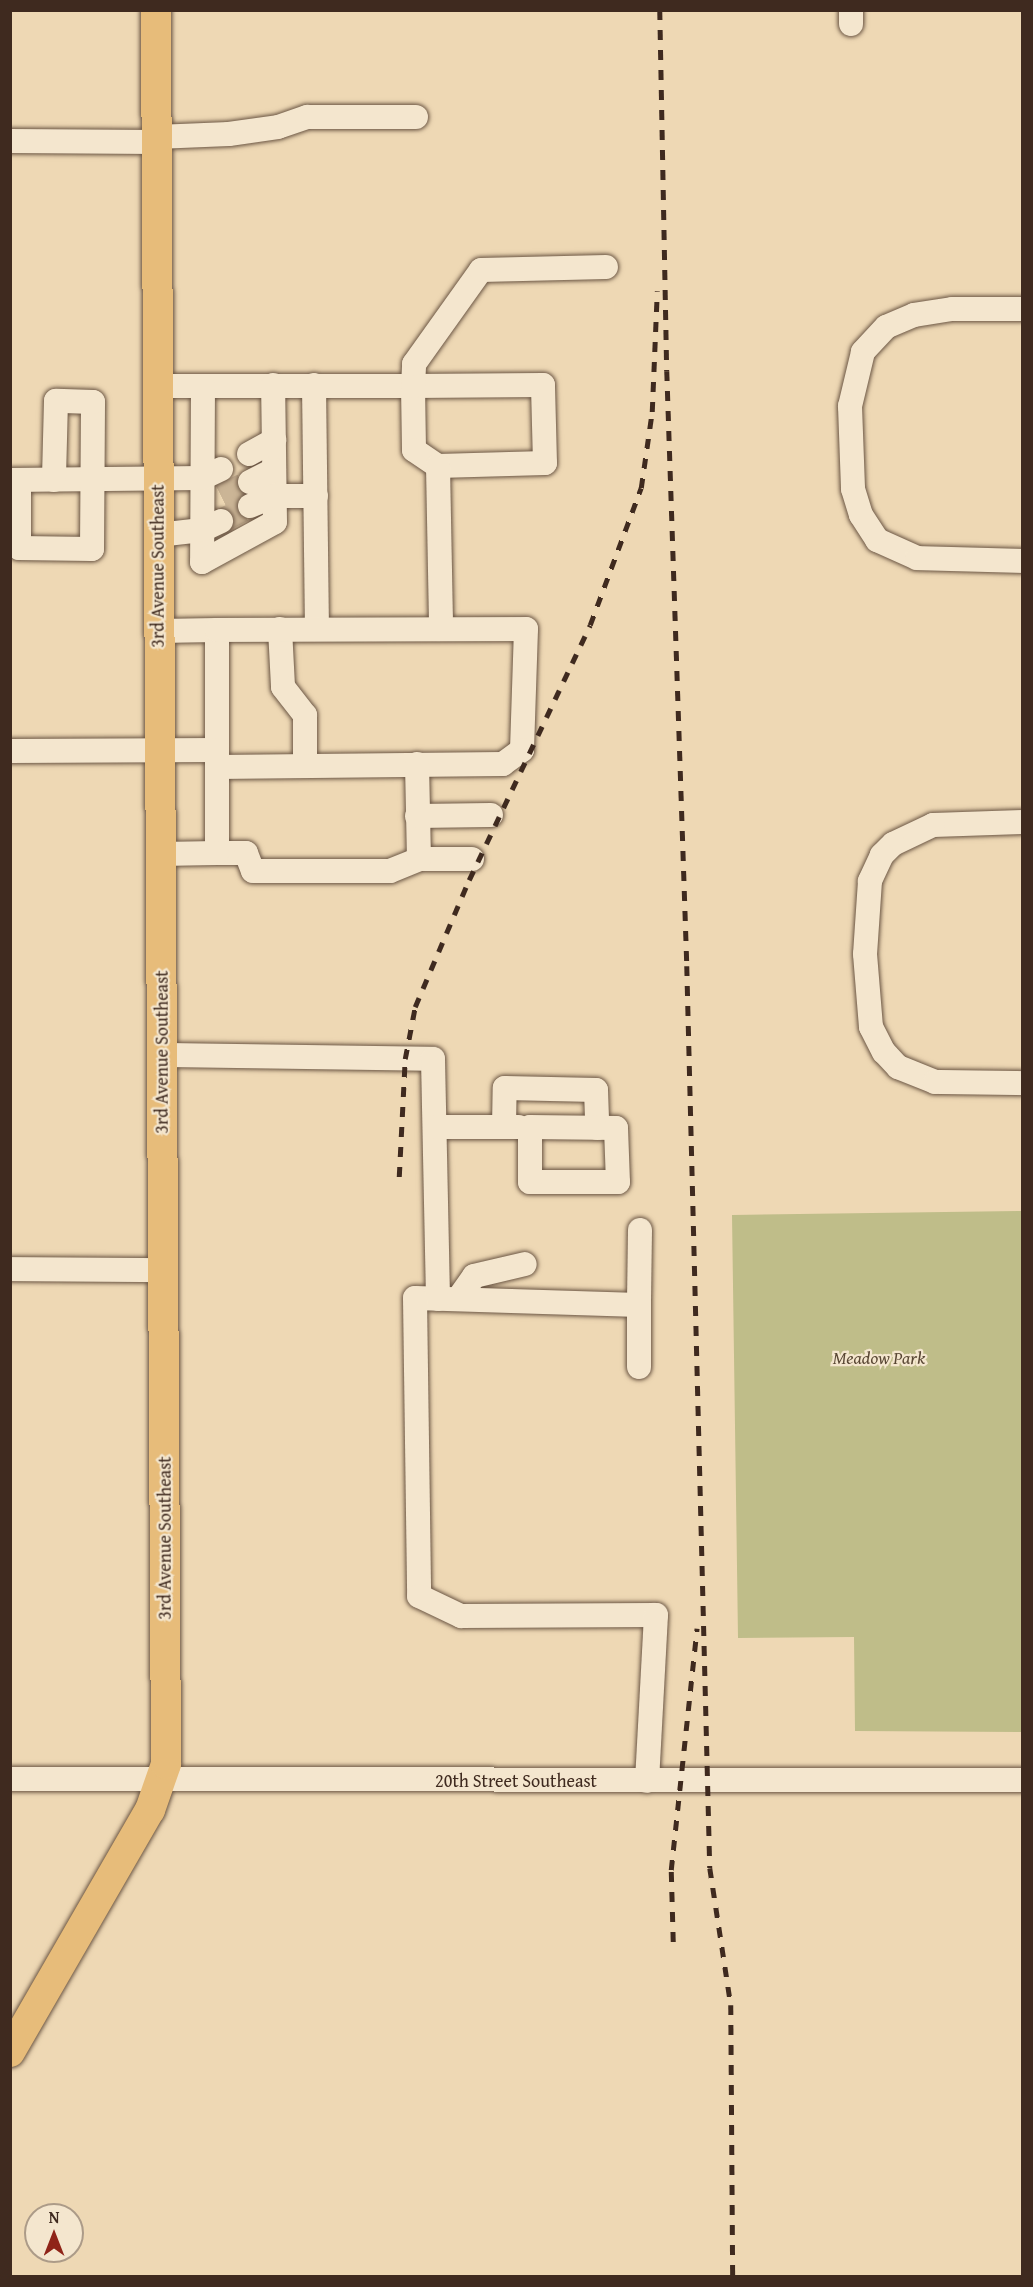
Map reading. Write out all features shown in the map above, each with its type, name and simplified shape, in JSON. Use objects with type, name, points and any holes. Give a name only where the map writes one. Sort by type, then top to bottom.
[{"type":"main road","name":"3rd Avenue Southeast","points":[[10,2052],[163,1781],[166,1749],[156,10]]},
{"type":"street","points":[[10,141],[156,139],[229,134],[278,127],[307,117],[416,117]]},
{"type":"street","points":[[157,386],[273,385],[413,386],[543,385],[544,463],[438,466],[414,450],[413,386],[414,364],[482,270],[606,267]]},
{"type":"street","points":[[1023,309],[928,312],[901,319],[877,333],[863,352],[853,382],[851,452],[853,489],[861,515],[885,546],[917,558],[1023,561]]},
{"type":"street","points":[[203,386],[212,473],[212,526],[202,562],[275,522],[273,385]]},
{"type":"street","points":[[314,385],[317,629]]},
{"type":"street","points":[[54,480],[56,401],[93,402],[93,480],[92,549],[19,548],[15,480],[54,480],[93,480],[158,480],[212,473]]},
{"type":"street","points":[[249,454],[274,440]]},
{"type":"street","points":[[438,466],[441,628]]},
{"type":"street","points":[[250,482],[274,470]]},
{"type":"street","points":[[250,506],[274,496],[315,496]]},
{"type":"street","points":[[158,535],[212,526]]},
{"type":"street","points":[[280,628],[283,687],[305,715],[305,766]]},
{"type":"street","points":[[10,751],[159,751],[217,759],[305,766],[503,764],[522,750],[526,628],[280,628],[159,631]]},
{"type":"street","points":[[217,630],[217,853]]},
{"type":"street","points":[[417,764],[419,859]]},
{"type":"street","points":[[417,816],[491,815]]},
{"type":"street","points":[[1023,822],[933,825],[893,844],[882,855],[870,881],[865,954],[871,1027],[884,1052],[898,1067],[936,1082],[1023,1083]]},
{"type":"street","points":[[160,854],[246,853],[253,871],[390,871],[419,859],[472,859]]},
{"type":"street","points":[[162,1055],[434,1059],[435,1127],[448,1299]]},
{"type":"street","points":[[504,1127],[505,1088],[596,1090],[597,1128]]},
{"type":"street","points":[[435,1127],[530,1127],[616,1128],[618,1182],[530,1182],[530,1127]]},
{"type":"street","points":[[639,1367],[640,1230]]},
{"type":"street","points":[[448,1299],[474,1276],[525,1264]]},
{"type":"street","points":[[10,1269],[163,1270]]},
{"type":"street","points":[[639,1305],[415,1298],[419,1596],[461,1616],[656,1615],[647,1781]]},
{"type":"street","name":"20th Street Southeast","points":[[10,1779],[163,1781],[1023,1780]]},
{"type":"green space","name":"Meadow Park","points":[[1022,1211],[1022,1732],[855,1731],[854,1637],[738,1638],[732,1215]]},
{"type":"tunnel","points":[[221,496],[250,482]]},
{"type":"tunnel","points":[[221,521],[250,506]]},
{"type":"railway","points":[[660,10],[667,371],[687,966],[710,1868],[731,2005],[733,2276]]},
{"type":"railway","points":[[399,1177],[405,1059],[415,1007],[469,880],[590,625],[641,488],[652,412],[657,291]]},
{"type":"railway","points":[[673,1942],[671,1870],[697,1628]]}]
